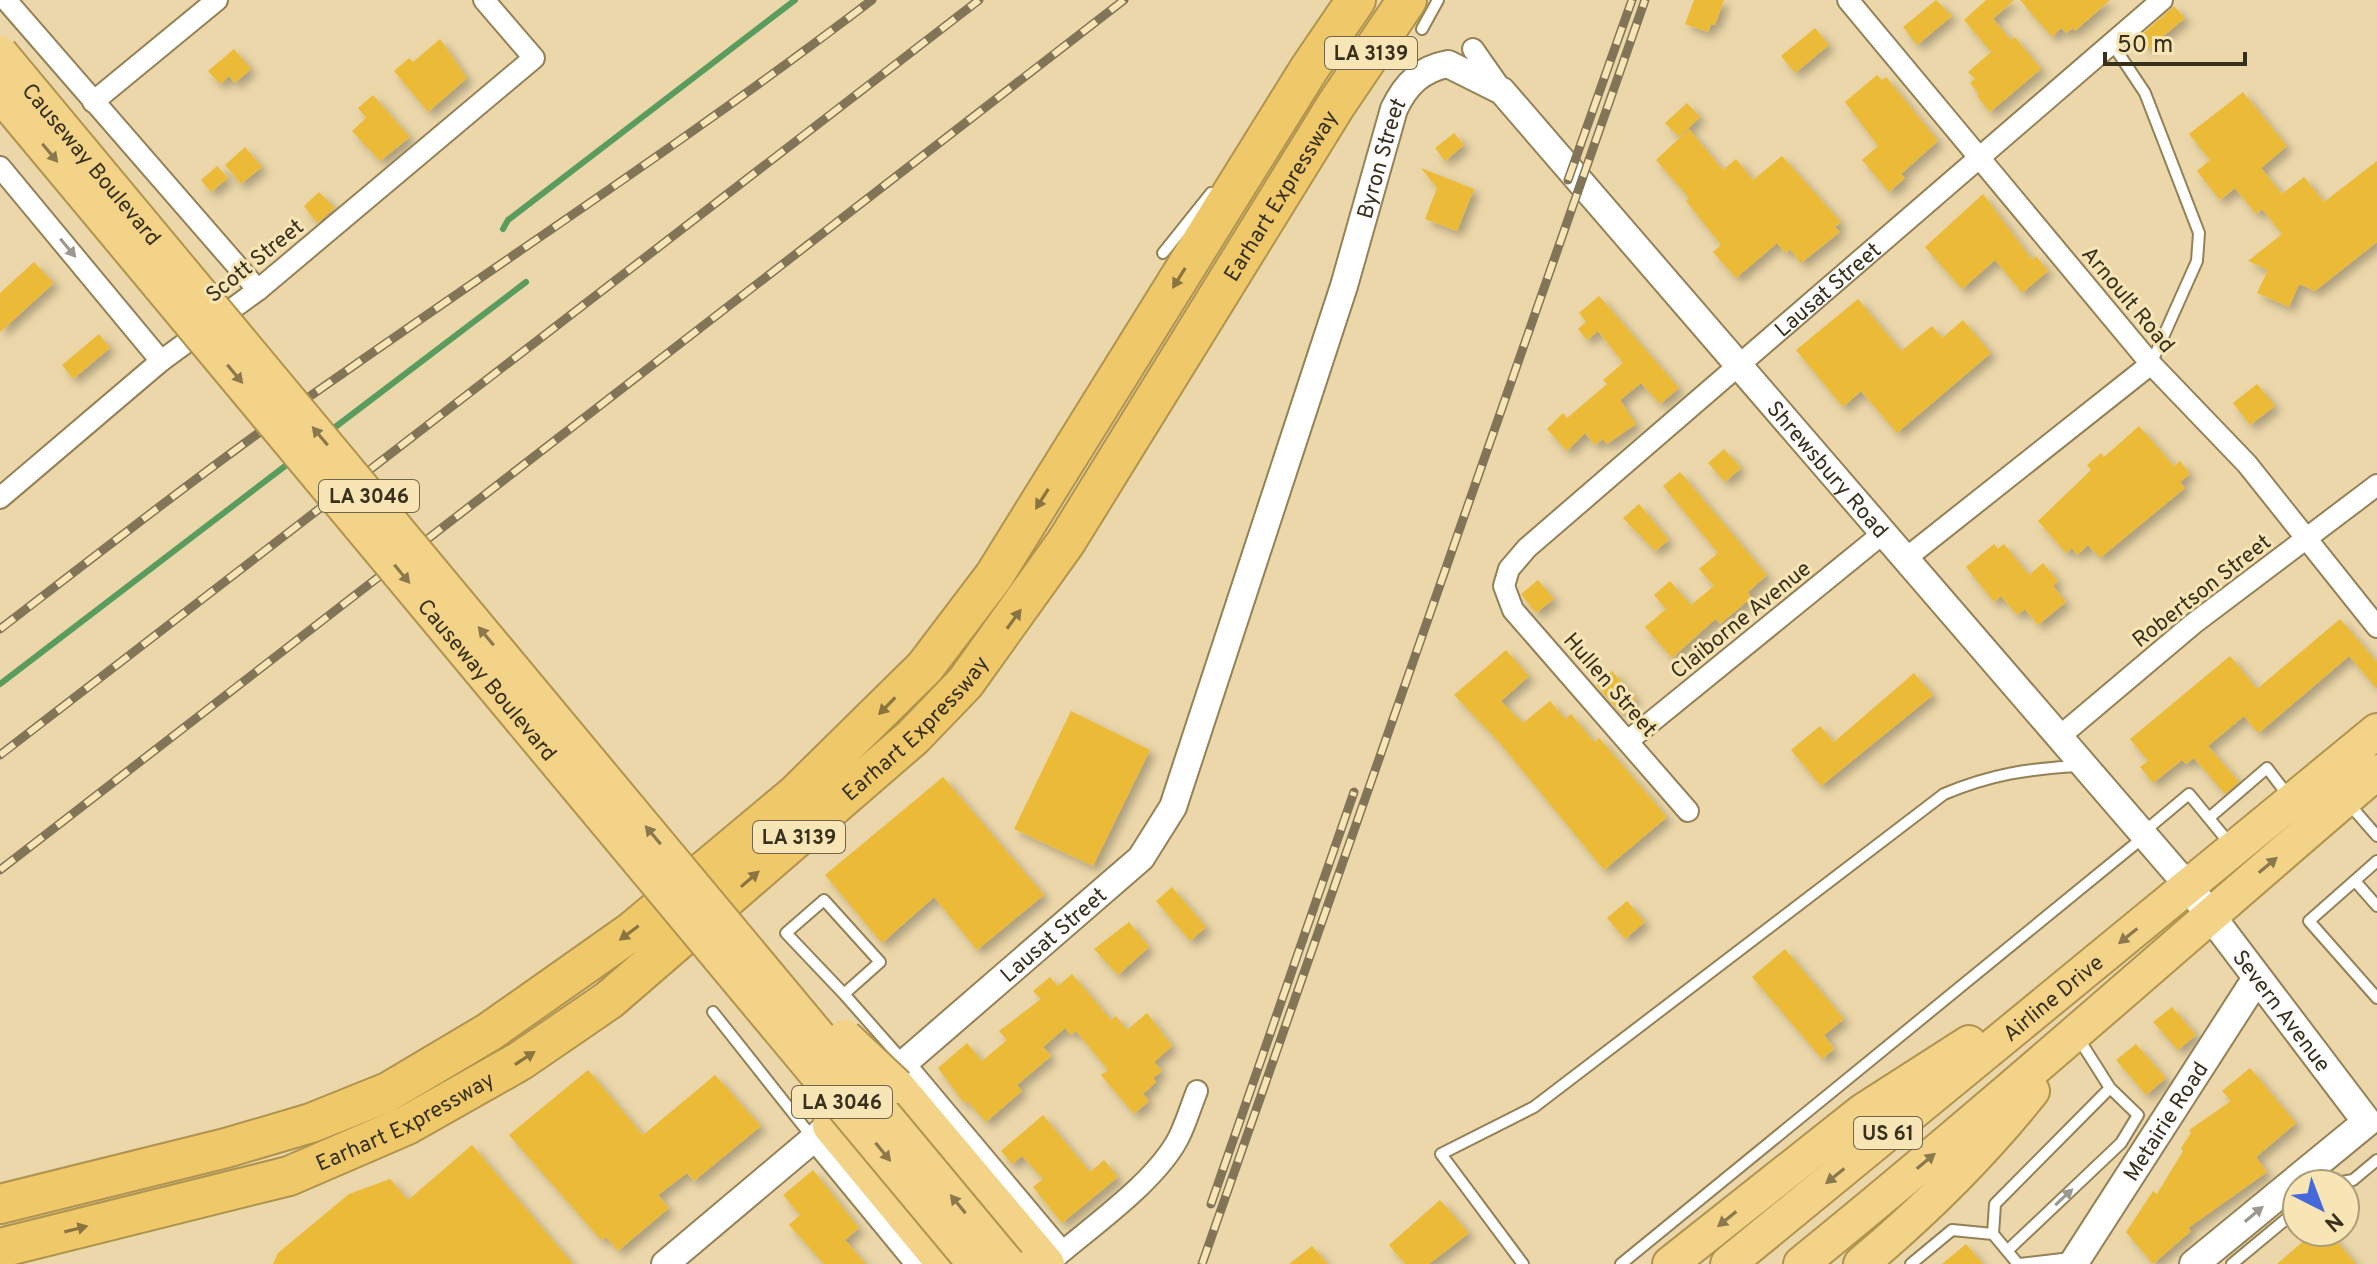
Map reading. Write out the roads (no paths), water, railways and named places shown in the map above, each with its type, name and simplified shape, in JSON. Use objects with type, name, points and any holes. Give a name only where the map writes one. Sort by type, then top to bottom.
[{"type":"highway","name":"Earhart Expressway","points":[[0,1204],[226,1148],[311,1123],[388,1092],[489,1032],[631,932],[796,794],[925,667],[994,576],[1309,69],[1356,0]]},
{"type":"highway","name":"Earhart Expressway","points":[[0,1248],[289,1176],[407,1125],[520,1061],[647,969],[913,737],[965,683],[1066,542],[1336,105],[1414,14]]},
{"type":"highway","name":"Causeway Boulevard","points":[[0,53],[724,939],[975,1264]]},
{"type":"highway","name":"Causeway Boulevard","points":[[0,94],[724,939]]},
{"type":"highway","name":"Airline Drive","points":[[1728,1264],[2377,731]]},
{"type":"highway","name":"Airline Drive","points":[[1801,1264],[2077,1035],[2209,915],[2377,772]]},
{"type":"highway","points":[[724,939],[897,1086],[1052,1260]]},
{"type":"highway","points":[[724,939],[830,1126],[944,1264]]},
{"type":"highway","points":[[724,939],[1008,1264]]},
{"type":"highway","points":[[1670,1264],[1863,1111],[1956,1050],[2047,1002]]},
{"type":"highway","points":[[1861,1264],[1943,1192],[1994,1139],[2077,1035]]},
{"type":"main road","name":"Severn Avenue","points":[[2188,886],[2257,978],[2374,1123]]},
{"type":"main road","name":"Metairie Road","points":[[2076,1262],[2148,1124],[2257,978]]},
{"type":"main road","points":[[2194,1264],[2374,1123]]},
{"type":"street","name":"Causeway Boulevard","points":[[6,0],[258,290]]},
{"type":"street","points":[[93,102],[217,0]]},
{"type":"street","name":"Scott Street","points":[[0,498],[161,361],[258,290],[532,56],[484,0]]},
{"type":"street","name":"Arnoult Road","points":[[1848,0],[2151,364],[2247,464],[2377,627]]},
{"type":"street","name":"Lausat Street","points":[[1504,586],[1509,569],[1527,548],[2162,0]]},
{"type":"street","name":"Shrewsbury Road","points":[[1473,49],[1502,91],[1881,535],[2188,886]]},
{"type":"street","name":"Byron Street","points":[[1328,335],[1402,92],[1419,75],[1448,64],[1502,91]]},
{"type":"street","points":[[3,176],[161,361]]},
{"type":"street","name":"Lausat Street","points":[[665,1264],[905,1064],[1141,858],[1173,807],[1328,335]]},
{"type":"street","points":[[1905,559],[2151,364]]},
{"type":"street","name":"Robertson Street","points":[[2059,737],[2193,624],[2377,485]]},
{"type":"street","name":"Claiborne Avenue","points":[[1629,740],[1881,535]]},
{"type":"street","name":"Hullen Street","points":[[1504,586],[1513,610],[1688,811]]},
{"type":"street","points":[[905,1064],[1052,1260],[1115,1209],[1159,1163],[1178,1140],[1197,1091]]},
{"type":"street","points":[[813,1139],[916,1264]]},
{"type":"lane","points":[[1414,14],[1438,0]]},
{"type":"lane","points":[[2111,42],[2145,93],[2199,233],[2197,261],[2151,364]]},
{"type":"lane","points":[[1241,155],[1309,69]]},
{"type":"lane","points":[[1163,253],[1222,180]]},
{"type":"lane","points":[[1523,1264],[1441,1154],[1534,1107],[1944,794],[1979,779],[2016,770],[2084,766]]},
{"type":"lane","points":[[2209,818],[2267,768],[2292,801]]},
{"type":"lane","points":[[1621,1264],[2145,836],[2152,825],[2189,794],[2234,849]]},
{"type":"lane","points":[[2345,800],[2377,836]]},
{"type":"lane","points":[[2376,995],[2309,921],[2377,861]]},
{"type":"lane","points":[[2355,881],[2377,906]]},
{"type":"lane","points":[[844,994],[880,962],[824,900],[786,933],[905,1064]]},
{"type":"lane","points":[[713,1012],[813,1139]]},
{"type":"lane","points":[[2007,1251],[2121,1143],[2148,1124],[2110,1088],[2077,1035]]},
{"type":"lane","points":[[2076,1262],[2019,1264],[1993,1234],[1993,1211],[2000,1195],[2110,1088]]},
{"type":"lane","points":[[2361,1173],[2377,1160]]},
{"type":"lane","points":[[2232,1264],[2281,1223]]},
{"type":"lane","points":[[1911,1264],[1952,1230],[1993,1234]]},
{"type":"waterway","points":[[503,229],[508,220],[795,0]]},
{"type":"waterway","points":[[330,431],[526,282]]},
{"type":"waterway","points":[[0,684],[293,460]]},
{"type":"railway","points":[[0,629],[253,437],[674,144],[872,0]]},
{"type":"railway","points":[[0,755],[979,0]]},
{"type":"railway","points":[[0,870],[1124,0]]},
{"type":"railway","points":[[1568,180],[1632,0]]},
{"type":"railway","points":[[1202,1264],[1645,0]]},
{"type":"railway","points":[[1211,1204],[1354,792]]}]
